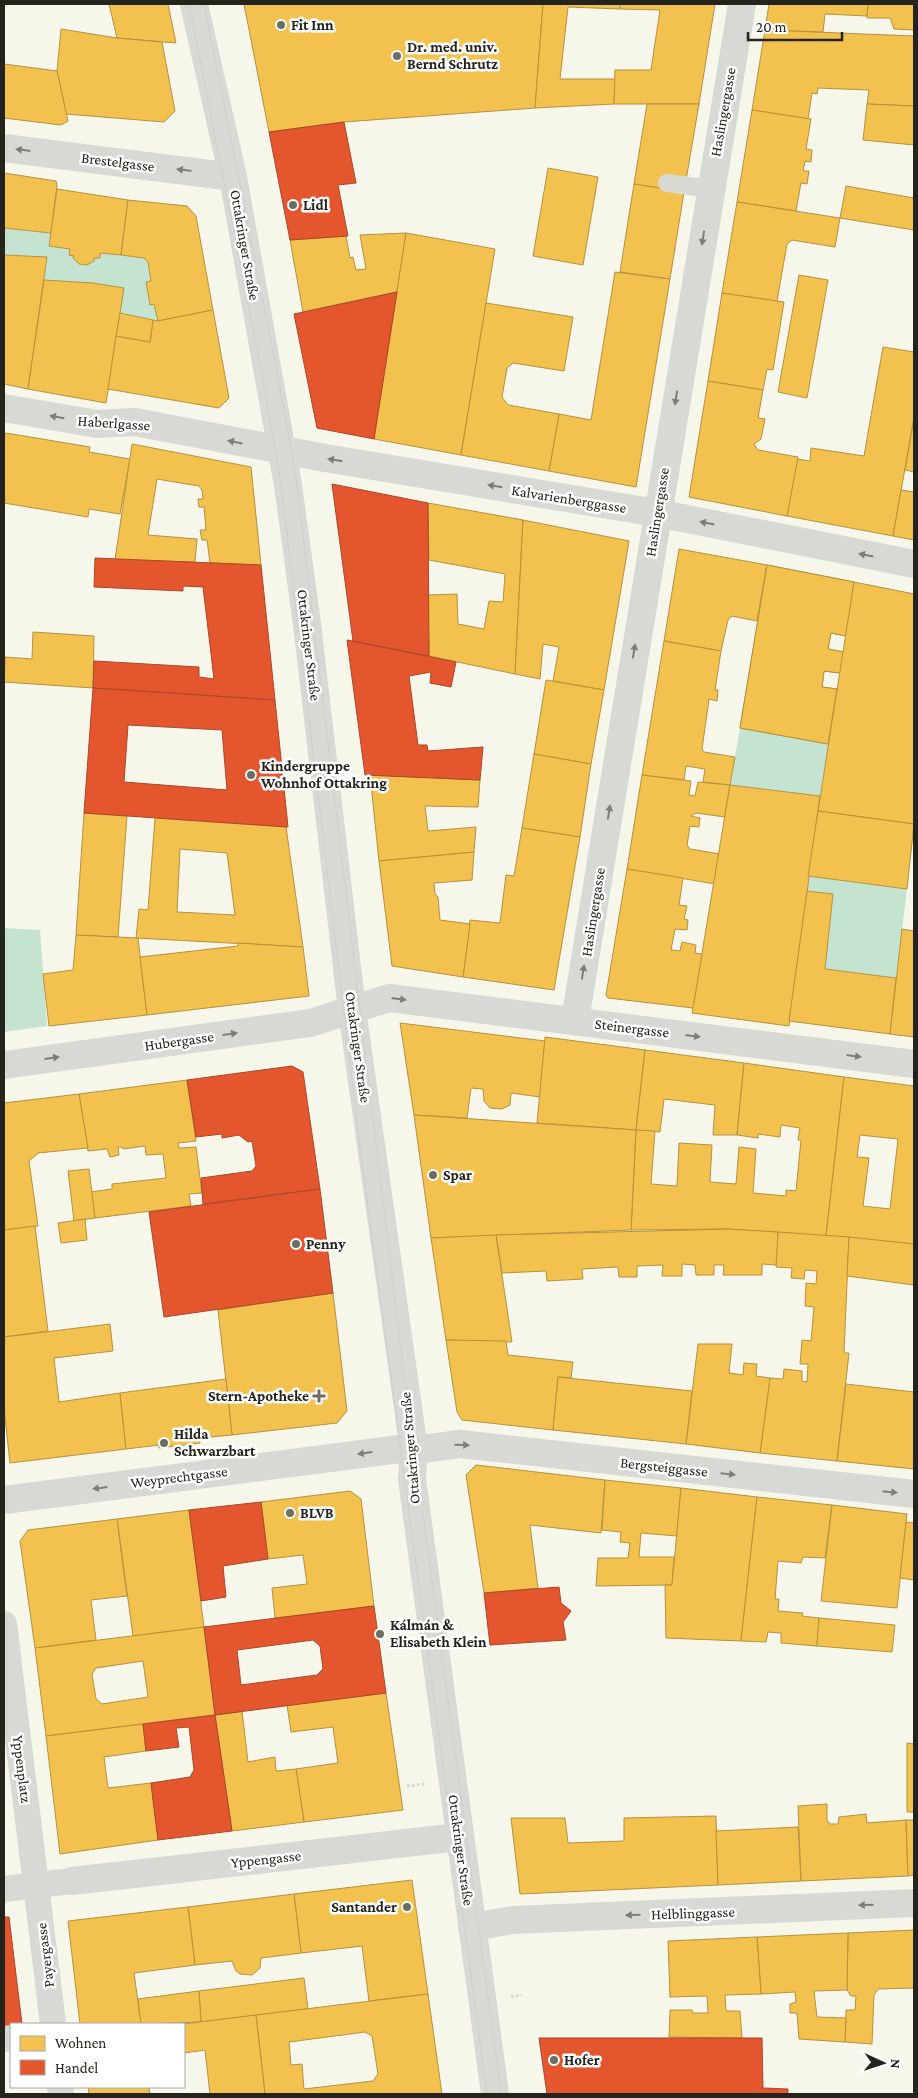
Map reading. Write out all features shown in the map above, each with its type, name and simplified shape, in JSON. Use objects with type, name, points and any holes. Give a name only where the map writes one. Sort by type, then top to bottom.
[{"type":"street","name":"Ottakringer Straße","points":[[194,4],[233,177],[283,450],[307,624],[352,1010],[414,1450],[412,1479],[496,2094]]},
{"type":"street","name":"Haslingergasse","points":[[576,1020],[657,513],[742,4]]},
{"type":"street","name":"Brestelgasse","points":[[4,148],[233,177]]},
{"type":"street","name":"Haberlgasse","points":[[4,408],[97,424],[135,422],[283,450]]},
{"type":"street","name":"Kalvarienberggasse","points":[[283,450],[657,513],[914,564]]},
{"type":"street","name":"Steinergasse","points":[[352,1010],[389,998],[914,1064]]},
{"type":"street","name":"Hubergasse","points":[[4,1065],[310,1023],[352,1010]]},
{"type":"street","name":"Bergsteiggasse","points":[[414,1450],[460,1444],[914,1494]]},
{"type":"street","name":"Weyprechtgasse","points":[[4,1500],[391,1450],[414,1450]]},
{"type":"street","name":"Yppenplatz","points":[[4,1624],[37,1885]]},
{"type":"street","name":"Yppengasse","points":[[72,1881],[460,1836]]},
{"type":"street","points":[[4,1889],[72,1881]]},
{"type":"street","name":"Payergasse","points":[[37,1885],[53,2023]]},
{"type":"street","name":"Helblinggasse","points":[[472,1927],[513,1920],[914,1903]]},
{"type":"lane","points":[[668,183],[710,190]]},
{"type":"path","points":[[407,1786],[429,1783]]},
{"type":"green space","points":[[4,228],[51,233],[49,246],[70,249],[82,264],[94,261],[94,258],[100,258],[100,253],[144,258],[148,262],[151,281],[146,282],[149,304],[154,304],[158,321],[120,313],[123,288],[93,283],[44,280],[47,258],[4,255]]},
{"type":"green space","points":[[740,728],[828,744],[820,796],[730,785]]},
{"type":"green space","points":[[808,876],[907,889],[896,978],[825,969],[833,894],[807,891]]},
{"type":"green space","points":[[4,928],[40,930],[47,1026],[4,1032]]},
{"type":"building: Wohnen","points":[[109,4],[168,4],[176,43],[117,38]]},
{"type":"building: Wohnen","name":"Dr. med. univ. Bernd Schrutz","points":[[244,4],[543,4],[535,108],[344,122],[269,132]]},
{"type":"building: Wohnen","points":[[543,4],[620,4],[620,9],[568,7],[560,79],[615,79],[614,104],[535,108]]},
{"type":"building: Wohnen","points":[[620,4],[715,4],[699,104],[614,104],[615,70],[651,70],[660,10],[620,9]]},
{"type":"building: Wohnen","points":[[769,4],[868,4],[867,16],[825,14],[823,32],[765,30]]},
{"type":"building: Wohnen","points":[[868,4],[914,4],[914,30],[894,29],[890,18],[867,18]]},
{"type":"building: Wohnen","points":[[61,29],[117,38],[162,42],[175,111],[164,122],[66,114],[57,71]]},
{"type":"building: Wohnen","points":[[765,30],[914,36],[914,106],[867,104],[869,90],[818,88],[817,94],[812,93],[808,119],[752,110]]},
{"type":"building: Wohnen","points":[[4,64],[57,71],[68,121],[61,125],[4,118]]},
{"type":"building: Wohnen","points":[[647,104],[699,104],[684,192],[634,184]]},
{"type":"building: Wohnen","points":[[867,104],[914,106],[914,145],[863,140]]},
{"type":"building: Wohnen","points":[[752,110],[811,119],[806,149],[812,150],[811,162],[805,161],[803,171],[809,171],[807,184],[801,183],[796,211],[737,202]]},
{"type":"building: Wohnen","points":[[548,168],[598,177],[583,265],[533,256]]},
{"type":"building: Wohnen","points":[[4,173],[56,181],[51,233],[4,228]]},
{"type":"building: Wohnen","points":[[634,184],[684,192],[670,279],[620,272]]},
{"type":"building: Wohnen","points":[[846,186],[914,198],[914,230],[840,218]]},
{"type":"building: Wohnen","points":[[57,189],[128,200],[121,255],[100,253],[100,258],[94,258],[94,261],[87,265],[79,264],[73,258],[74,256],[69,255],[70,249],[49,246]]},
{"type":"building: Wohnen","points":[[128,200],[187,206],[196,216],[213,310],[158,321],[154,304],[150,305],[146,282],[151,281],[148,262],[144,258],[121,255]]},
{"type":"building: Wohnen","points":[[737,202],[840,218],[835,247],[792,240],[787,244],[777,301],[722,293]]},
{"type":"building: Wohnen","points":[[406,233],[397,292],[303,312],[290,240],[346,236],[350,258],[353,257],[356,270],[366,269],[360,235]]},
{"type":"building: Wohnen","points":[[406,233],[495,249],[461,455],[374,439]]},
{"type":"building: Wohnen","points":[[4,255],[47,257],[28,389],[4,384]]},
{"type":"building: Wohnen","points":[[615,272],[670,279],[636,487],[549,471],[559,414],[591,420]]},
{"type":"building: Wohnen","points":[[799,275],[828,280],[807,398],[778,392]]},
{"type":"building: Wohnen","points":[[44,280],[93,283],[124,288],[106,403],[28,389]]},
{"type":"building: Wohnen","points":[[722,293],[784,302],[773,370],[767,369],[763,390],[708,381]]},
{"type":"building: Wohnen","points":[[486,303],[573,317],[564,371],[513,363],[507,368],[502,397],[508,405],[559,414],[549,471],[461,455]]},
{"type":"building: Wohnen","points":[[213,310],[229,398],[219,408],[108,389],[116,336],[150,342],[153,320],[158,321]]},
{"type":"building: Wohnen","points":[[120,313],[153,320],[150,342],[116,336]]},
{"type":"building: Wohnen","points":[[883,347],[914,352],[914,418],[893,536],[787,516],[797,459],[810,461],[811,448],[864,456]]},
{"type":"building: Wohnen","points":[[708,381],[763,390],[758,418],[765,419],[761,439],[754,444],[758,450],[798,457],[787,516],[689,497]]},
{"type":"building: Wohnen","points":[[914,418],[914,472],[905,470]]},
{"type":"building: Wohnen","points":[[6,433],[90,447],[89,452],[130,459],[120,514],[89,509],[88,517],[4,503],[4,437]]},
{"type":"building: Wohnen","points":[[132,444],[251,467],[261,565],[210,563],[207,540],[202,540],[200,530],[206,530],[204,507],[199,507],[198,499],[203,499],[202,490],[199,486],[157,479],[148,535],[197,539],[195,562],[115,560]]},
{"type":"building: Wohnen","points":[[901,490],[914,492],[914,540],[893,536]]},
{"type":"building: Wohnen","points":[[428,503],[523,520],[515,674],[429,656],[428,595],[457,594],[458,624],[484,629],[489,601],[503,602],[505,574],[429,560]]},
{"type":"building: Wohnen","points":[[523,520],[629,541],[604,690],[553,681],[559,647],[543,644],[540,679],[515,674]]},
{"type":"building: Wohnen","points":[[679,549],[767,565],[757,621],[732,616],[728,620],[721,651],[664,641]]},
{"type":"building: Wohnen","points":[[767,565],[854,582],[846,636],[831,633],[828,649],[844,652],[840,673],[824,671],[822,687],[837,689],[828,744],[740,728]],"holes":[[[790,626],[812,630],[817,637],[815,644],[811,644],[804,650],[802,662],[806,669],[812,670],[811,678],[806,682],[782,679],[777,672],[783,630]]]},
{"type":"building: Wohnen","points":[[767,565],[854,582],[846,636],[831,633],[828,649],[844,652],[840,673],[824,671],[822,687],[837,689],[828,744],[740,728]]},
{"type":"building: Wohnen","points":[[854,582],[914,594],[914,824],[818,811]]},
{"type":"building: Wohnen","points":[[33,632],[94,636],[93,688],[4,682],[5,657],[32,659]]},
{"type":"building: Wohnen","points":[[664,641],[721,651],[715,690],[718,690],[717,701],[709,699],[702,749],[704,752],[735,757],[730,785],[703,782],[705,769],[686,766],[684,780],[642,775]]},
{"type":"building: Wohnen","points":[[546,680],[604,690],[591,764],[534,754]]},
{"type":"building: Wohnen","points":[[534,754],[591,764],[580,837],[522,828]]},
{"type":"building: Wohnen","points":[[370,775],[480,780],[478,807],[425,806],[428,831],[476,827],[474,852],[379,861]]},
{"type":"building: Wohnen","points":[[642,775],[691,781],[689,795],[695,796],[698,782],[730,785],[725,817],[696,813],[691,816],[700,818],[699,827],[690,826],[687,845],[690,849],[720,854],[715,884],[627,869]]},
{"type":"building: Wohnen","points":[[730,785],[820,796],[789,1026],[692,1013]]},
{"type":"building: Wohnen","points":[[818,811],[914,824],[907,889],[808,876]]},
{"type":"building: Wohnen","points":[[84,813],[127,816],[118,937],[76,935]]},
{"type":"building: Wohnen","points":[[155,818],[286,827],[303,947],[136,938],[139,909],[148,910]],"holes":[[[180,849],[227,853],[235,915],[177,912]]]},
{"type":"building: Wohnen","points":[[522,828],[580,837],[554,990],[463,977],[470,920],[500,923],[506,875],[514,876]]},
{"type":"building: Wohnen","points":[[474,852],[472,880],[434,883],[435,894],[438,897],[440,920],[470,924],[463,977],[392,966],[379,861]]},
{"type":"building: Wohnen","points":[[627,869],[683,878],[679,905],[687,906],[684,919],[688,920],[687,930],[675,929],[671,950],[680,951],[682,942],[696,945],[695,953],[702,954],[693,1008],[608,998],[606,995]]},
{"type":"building: Wohnen","points":[[807,891],[833,894],[825,969],[896,978],[890,1034],[789,1021]]},
{"type":"building: Wohnen","points":[[902,929],[914,931],[914,1037],[890,1034]]},
{"type":"building: Wohnen","points":[[76,935],[138,938],[147,1015],[49,1026],[43,974],[73,970]]},
{"type":"building: Wohnen","points":[[238,943],[303,947],[309,996],[147,1015],[140,957],[238,946]]},
{"type":"building: Wohnen","points":[[400,1023],[545,1041],[540,1097],[511,1093],[510,1105],[502,1109],[490,1108],[484,1101],[483,1089],[471,1088],[467,1118],[414,1115]]},
{"type":"building: Wohnen","points":[[545,1037],[645,1050],[636,1130],[537,1123]]},
{"type":"building: Wohnen","points":[[645,1050],[744,1063],[737,1135],[713,1135],[715,1105],[664,1099],[660,1132],[636,1130]]},
{"type":"building: Wohnen","points":[[744,1063],[844,1077],[826,1236],[728,1229],[631,1230],[636,1130],[655,1131],[651,1184],[677,1186],[679,1143],[712,1145],[710,1182],[736,1184],[739,1147],[756,1149],[753,1193],[786,1196],[786,1190],[796,1191],[801,1140],[798,1140],[800,1128],[781,1125],[780,1137],[758,1134],[758,1138],[737,1135]]},
{"type":"building: Wohnen","points":[[844,1077],[914,1086],[914,1244],[826,1236]],"holes":[[[860,1135],[898,1139],[890,1209],[863,1206],[869,1158],[857,1157]]]},
{"type":"building: Wohnen","points":[[187,1080],[196,1141],[178,1143],[179,1148],[196,1147],[202,1193],[189,1194],[191,1206],[95,1218],[91,1192],[112,1189],[112,1184],[166,1178],[163,1154],[146,1155],[145,1146],[123,1149],[118,1147],[119,1155],[110,1157],[107,1149],[88,1151],[79,1094]]},
{"type":"building: Wohnen","points":[[79,1094],[88,1148],[38,1153],[29,1161],[38,1226],[4,1230],[4,1103]]},
{"type":"building: Wohnen","points":[[414,1115],[636,1130],[631,1230],[431,1238]]},
{"type":"building: Wohnen","points":[[89,1169],[95,1218],[74,1221],[68,1171]]},
{"type":"building: Wohnen","points":[[85,1219],[87,1240],[61,1243],[58,1223]]},
{"type":"building: Wohnen","points":[[35,1226],[48,1331],[4,1337],[4,1230]]},
{"type":"building: Wohnen","points":[[728,1229],[778,1232],[777,1265],[762,1264],[762,1275],[723,1275],[724,1265],[714,1265],[714,1275],[696,1275],[695,1265],[682,1264],[682,1276],[662,1276],[663,1265],[637,1266],[637,1277],[619,1277],[618,1267],[582,1269],[583,1279],[547,1281],[546,1271],[502,1273],[496,1235]]},
{"type":"building: Wohnen","points":[[778,1232],[849,1237],[844,1353],[849,1353],[837,1461],[760,1453],[770,1378],[783,1379],[784,1369],[802,1371],[802,1381],[807,1382],[808,1364],[800,1364],[802,1340],[811,1341],[814,1307],[805,1306],[806,1283],[816,1284],[817,1271],[805,1270],[804,1279],[791,1278],[792,1268],[776,1267]]},
{"type":"building: Wohnen","points":[[496,1235],[512,1342],[446,1340],[431,1238]]},
{"type":"building: Wohnen","points":[[849,1237],[914,1244],[914,1285],[847,1276]]},
{"type":"building: Wohnen","points":[[333,1293],[347,1411],[337,1423],[232,1435],[218,1310]]},
{"type":"building: Wohnen","points":[[110,1324],[113,1351],[54,1358],[59,1402],[120,1393],[126,1449],[10,1463],[4,1408],[4,1337]]},
{"type":"building: Wohnen","points":[[446,1340],[506,1341],[508,1355],[573,1362],[571,1378],[558,1377],[553,1430],[462,1420],[457,1412]]},
{"type":"building: Wohnen","points":[[698,1344],[732,1344],[729,1373],[743,1375],[744,1363],[757,1364],[756,1376],[770,1378],[760,1453],[686,1444]]},
{"type":"building: Wohnen","points":[[558,1377],[692,1391],[686,1444],[553,1430]]},
{"type":"building: Wohnen","points":[[226,1379],[232,1435],[199,1438],[200,1443],[159,1448],[159,1445],[126,1449],[120,1393]]},
{"type":"building: Wohnen","points":[[846,1384],[914,1392],[914,1469],[837,1461]]},
{"type":"building: Wohnen","points":[[476,1465],[605,1480],[601,1533],[530,1525],[538,1588],[484,1593],[466,1475]]},
{"type":"building: Wohnen","points":[[605,1480],[681,1488],[677,1536],[641,1533],[639,1557],[674,1557],[672,1585],[596,1586],[598,1558],[628,1558],[630,1543],[620,1542],[621,1532],[602,1530]]},
{"type":"building: Wohnen","points":[[681,1488],[757,1497],[741,1641],[666,1638],[665,1585],[672,1585]]},
{"type":"building: Wohnen","points":[[350,1491],[361,1499],[374,1606],[275,1618],[272,1588],[307,1584],[303,1555],[268,1559],[261,1502]]},
{"type":"building: Wohnen","points":[[757,1497],[832,1505],[825,1558],[803,1557],[801,1563],[778,1561],[775,1599],[779,1599],[778,1611],[803,1613],[802,1616],[819,1618],[817,1646],[781,1643],[781,1633],[768,1632],[766,1642],[741,1641]]},
{"type":"building: Wohnen","points":[[832,1505],[907,1514],[897,1608],[821,1601]]},
{"type":"building: Wohnen","points":[[189,1510],[204,1627],[133,1636],[117,1519]]},
{"type":"building: Wohnen","points":[[117,1519],[127,1596],[91,1600],[96,1640],[35,1648],[20,1541],[28,1530]]},
{"type":"building: Wohnen","points":[[906,1522],[914,1523],[914,1580],[900,1578]]},
{"type":"building: Wohnen","points":[[819,1618],[895,1625],[892,1652],[817,1646]]},
{"type":"building: Wohnen","points":[[204,1627],[215,1715],[46,1736],[35,1648]],"holes":[[[143,1661],[148,1697],[102,1704],[96,1699],[92,1674],[96,1668]]]},
{"type":"building: Wohnen","points":[[386,1693],[403,1810],[304,1822],[296,1769],[338,1763],[333,1727],[291,1732],[287,1705]]},
{"type":"building: Wohnen","points":[[242,1711],[248,1762],[275,1757],[276,1771],[296,1769],[304,1822],[232,1831],[215,1715]]},
{"type":"building: Wohnen","points":[[143,1724],[146,1751],[104,1757],[108,1788],[151,1783],[158,1840],[60,1854],[46,1736]]},
{"type":"building: Wohnen","points":[[907,1743],[914,1744],[914,1812],[907,1812]]},
{"type":"building: Wohnen","points":[[827,1804],[827,1820],[830,1824],[838,1824],[839,1817],[866,1814],[867,1823],[906,1820],[908,1876],[801,1881],[798,1806]]},
{"type":"building: Wohnen","points":[[716,1816],[718,1885],[520,1894],[511,1818],[565,1818],[568,1843],[624,1841],[624,1818]]},
{"type":"building: Wohnen","points":[[906,1820],[914,1820],[914,1875],[908,1876]]},
{"type":"building: Wohnen","points":[[798,1827],[801,1881],[718,1885],[716,1831]]},
{"type":"building: Wohnen","points":[[412,1880],[428,1994],[369,2001],[362,1946],[301,1953],[294,1894]]},
{"type":"building: Wohnen","points":[[294,1894],[301,1953],[261,1958],[260,1968],[252,1975],[240,1974],[236,1971],[232,1961],[195,1965],[188,1907]]},
{"type":"building: Wohnen","points":[[188,1907],[195,1965],[134,1973],[141,2023],[80,2023],[68,1921]]},
{"type":"building: Wohnen","points":[[914,1930],[914,1988],[878,1989],[874,1995],[872,2044],[845,2042],[846,2010],[855,2010],[856,1996],[851,1996],[847,1990],[848,1933]]},
{"type":"building: Wohnen","points":[[848,1933],[847,1990],[814,1991],[817,2017],[846,2018],[845,2042],[799,2039],[797,2013],[790,2013],[790,2004],[796,2002],[795,1992],[761,1994],[757,1937]]},
{"type":"building: Wohnen","points":[[757,1937],[761,1994],[725,1995],[726,2011],[740,2011],[742,2038],[669,2037],[670,2010],[692,2010],[693,2013],[708,2013],[707,1996],[670,1997],[668,1941]]},
{"type":"building: Wohnen","points":[[304,1978],[308,2009],[201,2022],[199,1991]]},
{"type":"building: Wohnen","points":[[199,1991],[201,2022],[141,2023],[138,1999]]},
{"type":"building: Wohnen","points":[[428,1994],[442,2094],[265,2094],[256,2015]],"holes":[[[365,2032],[372,2036],[378,2074],[373,2081],[304,2089],[302,2064],[291,2065],[289,2042]]]},
{"type":"building: Wohnen","points":[[256,2015],[265,2094],[210,2094],[205,2050],[185,2053],[185,2024]]},
{"type":"building: Wohnen","points":[[88,2088],[149,2088],[150,2094],[89,2094]]},
{"type":"building: Handel","points":[[344,122],[356,183],[338,185],[348,236],[290,240],[269,132]]},
{"type":"building: Handel","points":[[397,292],[374,439],[317,428],[294,314]]},
{"type":"building: Handel","points":[[332,484],[428,503],[429,656],[353,641]]},
{"type":"building: Handel","points":[[95,558],[261,565],[275,700],[93,688],[94,661],[199,667],[199,677],[214,679],[203,587],[183,586],[183,591],[94,587]]},
{"type":"building: Handel","points":[[347,640],[456,662],[451,687],[430,683],[431,672],[409,676],[418,745],[427,745],[428,751],[483,747],[480,780],[365,775]]},
{"type":"building: Handel","points":[[93,688],[275,700],[288,827],[84,813]],"holes":[[[128,725],[222,730],[227,790],[124,782]]]},
{"type":"building: Handel","points":[[292,1066],[303,1072],[320,1189],[203,1204],[201,1178],[252,1171],[256,1166],[252,1141],[248,1142],[239,1135],[222,1138],[222,1134],[196,1137],[187,1080]]},
{"type":"building: Handel","points":[[320,1189],[333,1293],[164,1317],[149,1212]]},
{"type":"building: Handel","points":[[261,1502],[268,1559],[223,1566],[226,1597],[201,1601],[189,1510]]},
{"type":"building: Handel","points":[[559,1587],[561,1603],[571,1611],[563,1622],[566,1640],[490,1645],[484,1593]]},
{"type":"building: Handel","points":[[374,1606],[386,1693],[215,1715],[204,1627]],"holes":[[[313,1640],[320,1646],[323,1669],[317,1675],[241,1685],[237,1650]]]},
{"type":"building: Handel","points":[[215,1715],[232,1831],[158,1840],[151,1783],[190,1777],[194,1770],[189,1727],[176,1728],[179,1747],[146,1751],[143,1724]]},
{"type":"building: Handel","points":[[4,1917],[9,1917],[22,2023],[10,2023],[10,2028],[4,2029]]},
{"type":"building: Handel","points":[[539,2038],[762,2038],[763,2088],[788,2089],[788,2094],[547,2094]]},
{"type":"tram line","points":[[189,4],[262,375],[281,484],[360,1147],[487,2094]]},
{"type":"tram line","points":[[204,4],[296,477],[405,1384],[420,1449],[418,1478],[501,2094]]},
{"type":"place","name":"Fit Inn","points":[[281,25]]},
{"type":"place","name":"Dr. med. univ. Bernd Schrutz","points":[[397,56]]},
{"type":"place","name":"Lidl","points":[[293,205]]},
{"type":"place","name":"Kindergruppe Wohnhof Ottakring","points":[[251,775]]},
{"type":"place","name":"Spar","points":[[433,1175]]},
{"type":"place","name":"Penny","points":[[296,1244]]},
{"type":"place","name":"Stern-Apotheke","points":[[319,1396]]},
{"type":"place","name":"Hilda Schwarzbart","points":[[164,1443]]},
{"type":"place","name":"BLVB","points":[[290,1513]]},
{"type":"place","name":"Kálmán & Elisabeth Klein","points":[[380,1634]]},
{"type":"place","name":"Santander","points":[[407,1907]]},
{"type":"place","name":"Hofer","points":[[554,2060]]}]
